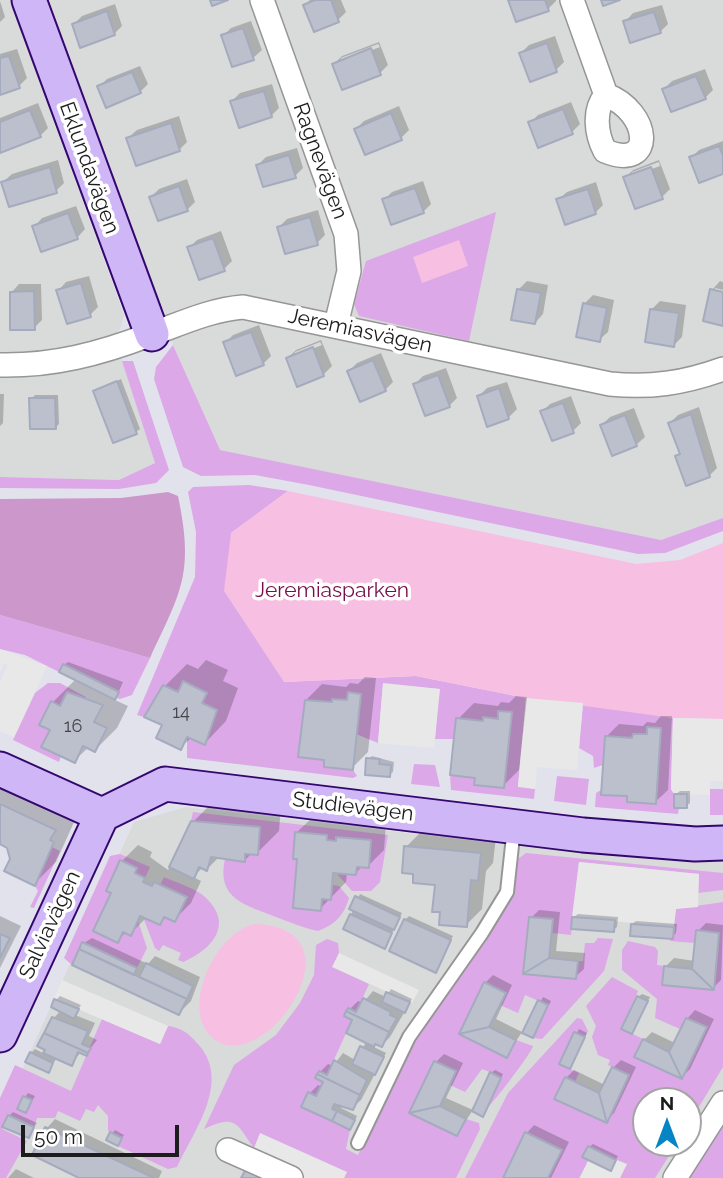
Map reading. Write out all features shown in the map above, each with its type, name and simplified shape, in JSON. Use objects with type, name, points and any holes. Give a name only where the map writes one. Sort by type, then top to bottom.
[{"type":"street","name":"Eklundavägen","points":[[29,0],[152,334]]},
{"type":"street","name":"Ragnevägen","points":[[262,0],[346,234],[349,271],[336,325]]},
{"type":"street","points":[[572,0],[606,94]]},
{"type":"street","name":"Jeremiasvägen","points":[[0,365],[62,362],[211,312],[243,307],[610,384],[679,384],[723,369]]},
{"type":"street","points":[[0,769],[102,815]]},
{"type":"street","name":"Studievägen","points":[[102,815],[165,784],[514,827],[645,840],[723,843]]},
{"type":"street","name":"Salviavägen","points":[[1,1032],[102,815]]},
{"type":"street","points":[[676,1178],[723,1103]]},
{"type":"street","points":[[228,1150],[290,1178]]},
{"type":"lane","points":[[358,1143],[409,1037],[482,933],[507,892],[514,827]]},
{"type":"shaded area","points":[[0,0],[10,0],[124,315],[120,329],[114,335],[155,463],[119,480],[0,477]]},
{"type":"shaded area","points":[[44,0],[723,0],[723,518],[661,540],[219,450],[154,300]]},
{"type":"shaded area","points":[[496,212],[469,341],[359,316],[354,304],[366,261]]},
{"type":"shaded area","points":[[173,345],[220,450],[661,540],[723,518],[723,531],[665,553],[638,554],[255,475],[201,476],[183,467],[154,379],[156,367]]},
{"type":"shaded area","points":[[122,361],[133,361],[169,470],[156,483],[119,489],[0,488],[0,477],[119,480],[155,463]]},
{"type":"shaded area","points":[[249,485],[288,491],[231,533],[284,682],[416,676],[526,698],[518,786],[535,789],[534,799],[451,790],[450,775],[475,778],[475,785],[504,788],[512,713],[499,711],[498,719],[484,717],[483,721],[456,718],[454,739],[435,739],[439,689],[383,684],[378,743],[356,734],[348,692],[347,700],[305,700],[298,757],[324,760],[324,767],[353,770],[357,776],[353,778],[187,758],[187,737],[205,745],[217,710],[202,703],[207,692],[183,682],[178,692],[163,685],[144,717],[137,715],[195,577],[196,532],[188,492],[193,487]]},
{"type":"shaded area","points":[[168,492],[178,496],[183,522],[185,563],[177,597],[150,658],[0,615],[0,499],[121,498]]},
{"type":"shaded area","points":[[0,615],[150,658],[132,695],[120,699],[117,698],[119,691],[63,664],[59,672],[25,655],[0,649]]},
{"type":"shaded area","points":[[0,649],[47,666],[14,737],[0,731],[0,682],[8,665],[4,664],[0,673]]},
{"type":"shaded area","points":[[48,683],[60,683],[86,697],[84,700],[68,692],[60,706],[51,702],[40,725],[50,730],[42,747],[61,756],[59,762],[13,740],[35,693]]},
{"type":"shaded area","points":[[383,683],[440,689],[434,748],[378,743]]},
{"type":"shaded area","points":[[526,698],[583,703],[577,770],[537,767],[535,789],[518,787]]},
{"type":"shaded area","points":[[583,703],[673,718],[671,789],[674,794],[674,807],[679,808],[678,814],[595,807],[596,793],[601,790],[601,794],[627,796],[627,802],[656,804],[661,728],[648,727],[647,734],[633,734],[632,738],[605,736],[603,765],[594,768],[593,756],[579,748]]},
{"type":"shaded area","points":[[673,718],[723,719],[723,781],[710,781],[710,795],[674,794],[671,789]]},
{"type":"shaded area","points":[[414,764],[435,765],[440,787],[411,784]]},
{"type":"shaded area","points":[[557,776],[589,779],[586,805],[554,801]]},
{"type":"shaded area","points":[[710,789],[723,789],[723,815],[710,815]]},
{"type":"shaded area","points":[[186,807],[501,844],[723,858],[723,1178],[0,1178],[0,1119],[134,822]]},
{"type":"shaded area","points":[[193,812],[388,835],[380,882],[371,891],[352,891],[337,874],[356,875],[357,867],[336,837],[336,841],[327,840],[327,835],[295,832],[293,859],[297,859],[322,899],[331,899],[332,885],[339,886],[349,898],[341,915],[324,929],[318,931],[291,923],[236,899],[225,884],[225,859],[244,862],[245,854],[191,821]]},
{"type":"shaded area","points":[[52,847],[60,851],[34,908],[30,907],[38,891],[35,886]]},
{"type":"shaded area","points":[[526,853],[723,873],[723,890],[698,893],[699,874],[579,862],[571,935],[552,933],[553,919],[524,974],[576,979],[578,961],[583,961],[585,943],[594,943],[598,938],[613,939],[604,971],[542,1039],[533,1038],[548,1005],[525,995],[518,1013],[500,1005],[459,1034],[507,1057],[516,1040],[533,1046],[512,1078],[487,1108],[490,1072],[482,1069],[465,1092],[450,1085],[456,1071],[435,1061],[409,1113],[457,1136],[466,1119],[479,1123],[480,1129],[456,1178],[344,1178],[346,1172],[260,1134],[254,1148],[239,1127],[229,1122],[204,1129],[234,1065],[276,1035],[300,1003],[314,975],[316,945],[327,939],[338,943],[339,953],[333,967],[369,984],[356,1012],[349,1008],[346,1011],[352,1020],[327,1075],[319,1071],[323,1082],[316,1096],[308,1092],[302,1107],[350,1130],[346,1149],[358,1155],[407,1050],[501,915],[513,892],[518,859]]},
{"type":"shaded area","points":[[120,854],[150,867],[145,878],[135,873],[137,868],[120,861],[106,890],[111,893],[118,943],[123,932],[131,936],[138,921],[147,948],[137,968],[82,942],[72,965],[64,958],[110,856]]},
{"type":"shaded area","points":[[579,862],[699,874],[698,907],[676,909],[674,927],[572,917]]},
{"type":"shaded area","points":[[164,877],[204,896],[219,920],[215,937],[209,945],[183,962],[178,960],[181,953],[163,945],[159,951],[155,948],[143,917],[160,925],[164,917],[186,897],[160,885]]},
{"type":"shaded area","points":[[723,902],[723,1067],[702,1102],[702,1087],[632,1087],[632,1157],[668,1157],[655,1178],[620,1178],[626,1164],[588,1146],[582,1157],[588,1161],[579,1178],[548,1178],[562,1150],[503,1178],[465,1178],[508,1093],[577,1018],[582,1019],[588,1031],[585,1037],[574,1032],[559,1064],[579,1073],[575,1082],[565,1078],[555,1099],[607,1123],[629,1075],[608,1065],[610,1060],[598,1055],[592,1037],[596,1026],[586,1006],[612,977],[638,991],[621,1028],[643,1039],[635,1057],[683,1079],[707,1027],[686,1018],[680,1029],[655,1018],[657,999],[622,970],[622,950],[628,941],[655,947],[658,951],[657,965],[664,966],[662,985],[714,990],[719,933],[696,930],[695,943],[670,941],[676,909]]},
{"type":"shaded area","points":[[339,953],[419,990],[412,1003],[332,967]]},
{"type":"shaded area","points":[[62,980],[168,1026],[160,1044],[54,999]]},
{"type":"shaded area","points":[[102,1019],[160,1044],[168,1026],[177,1028],[190,1036],[207,1056],[211,1088],[207,1104],[177,1167],[168,1169],[118,1146],[122,1138],[108,1131],[108,1116],[98,1105],[94,1112],[86,1109],[80,1121],[58,1111],[55,1118],[37,1118],[34,1127],[8,1115],[2,1129],[27,1141],[6,1178],[0,1178],[0,1098],[15,1065],[71,1091]]},
{"type":"shaded area","points":[[723,1120],[723,1178],[687,1178]]},
{"type":"shaded area","points":[[260,1133],[347,1172],[344,1178],[265,1178],[246,1169]]},
{"type":"shaded area","points":[[616,1160],[627,1164],[620,1178],[580,1178],[588,1161],[610,1171]]},
{"type":"green space","points":[[459,240],[468,266],[422,283],[413,257]]},
{"type":"green space","name":"Jeremiasparken","points":[[288,491],[636,564],[680,560],[723,543],[723,719],[673,718],[526,698],[416,676],[284,682],[224,591],[231,533]]},
{"type":"green space","points":[[254,924],[286,931],[302,947],[305,969],[298,993],[283,1016],[263,1035],[242,1045],[221,1043],[208,1033],[201,1018],[200,1000],[204,981],[212,962],[224,945],[238,932]]},
{"type":"building","points":[[210,0],[228,0],[212,6]]},
{"type":"building","points":[[315,0],[331,0],[339,22],[314,32],[303,5]]},
{"type":"building","points":[[508,0],[545,0],[549,11],[516,22]]},
{"type":"building","points":[[601,0],[620,0],[603,6]]},
{"type":"building","points":[[107,11],[115,35],[80,48],[72,24]]},
{"type":"building","points":[[654,12],[661,33],[630,43],[623,21]]},
{"type":"building","points":[[243,28],[254,60],[232,67],[221,35]]},
{"type":"building","points":[[547,43],[557,72],[530,82],[519,53]]},
{"type":"building","points":[[371,48],[381,75],[342,90],[332,64]]},
{"type":"building","points":[[9,56],[20,88],[0,95],[0,58]]},
{"type":"building","points":[[132,72],[141,93],[106,108],[97,86]]},
{"type":"building","points":[[696,76],[706,99],[671,112],[662,89]]},
{"type":"building","points":[[264,91],[272,117],[239,128],[230,101]]},
{"type":"building","points":[[563,109],[573,134],[538,148],[528,122]]},
{"type":"building","points":[[30,110],[41,137],[0,153],[0,122]]},
{"type":"building","points":[[391,113],[402,140],[365,155],[354,129]]},
{"type":"building","points":[[171,123],[180,151],[136,166],[126,138]]},
{"type":"building","points":[[719,146],[723,156],[723,174],[699,183],[689,157]]},
{"type":"building","points":[[289,155],[296,178],[263,187],[256,165]]},
{"type":"building","points":[[50,167],[57,193],[9,207],[1,182]]},
{"type":"building","points":[[651,167],[663,199],[635,209],[623,177]]},
{"type":"building","points":[[179,186],[188,211],[158,221],[149,197]]},
{"type":"building","points":[[415,188],[424,213],[391,225],[382,199]]},
{"type":"building","points":[[588,189],[596,214],[565,225],[556,199]]},
{"type":"building","points":[[68,213],[78,239],[41,252],[32,226]]},
{"type":"building","points":[[310,217],[318,245],[285,254],[277,227]]},
{"type":"building","points":[[213,238],[225,271],[199,280],[187,247]]},
{"type":"building","points":[[81,283],[91,317],[67,324],[56,290]]},
{"type":"building","points":[[517,289],[541,293],[535,324],[511,320]]},
{"type":"building","points":[[710,289],[723,292],[723,326],[703,321]]},
{"type":"building","points":[[34,291],[35,330],[10,330],[10,292]]},
{"type":"building","points":[[583,303],[607,308],[600,342],[576,337]]},
{"type":"building","points":[[650,309],[679,313],[674,347],[645,342]]},
{"type":"building","points":[[251,332],[264,365],[236,376],[223,342]]},
{"type":"building","points":[[313,347],[324,376],[297,387],[286,358]]},
{"type":"building","points":[[373,360],[386,391],[360,402],[347,371]]},
{"type":"building","points":[[438,375],[450,407],[425,416],[413,384]]},
{"type":"building","points":[[117,381],[137,434],[113,443],[93,391]]},
{"type":"building","points":[[499,388],[509,419],[487,427],[477,396]]},
{"type":"building","points":[[29,398],[55,398],[56,429],[30,429]]},
{"type":"building","points":[[563,403],[574,433],[552,441],[540,411]]},
{"type":"building","points":[[691,414],[710,477],[686,486],[675,456],[680,454],[668,423]]},
{"type":"building","points":[[625,415],[637,446],[612,456],[600,425]]},
{"type":"building","points":[[63,664],[119,692],[115,700],[59,672]]},
{"type":"building","points":[[183,681],[207,693],[202,703],[217,710],[205,745],[187,737],[181,750],[156,738],[162,725],[144,717],[163,685],[178,692]]},
{"type":"building","points":[[67,692],[103,705],[94,722],[107,728],[95,752],[83,746],[75,763],[41,747],[50,730],[39,725],[51,701],[60,706]]},
{"type":"building","points":[[348,692],[361,694],[353,770],[324,767],[324,760],[298,757],[305,700],[347,700]]},
{"type":"building","points":[[498,711],[512,712],[504,788],[474,785],[475,778],[450,775],[456,718],[483,721],[483,717],[498,719]]},
{"type":"building","points":[[647,727],[661,728],[656,804],[627,802],[627,796],[601,795],[605,736],[632,738],[633,734],[647,734]]},
{"type":"building","points":[[366,758],[380,759],[379,764],[391,765],[390,777],[365,775]]},
{"type":"building","points":[[674,794],[687,794],[687,808],[674,808]]},
{"type":"building","points":[[0,804],[56,830],[50,840],[54,842],[35,886],[4,871],[10,859],[7,848],[0,844]]},
{"type":"building","points":[[191,821],[260,827],[258,855],[245,854],[245,862],[211,857],[207,871],[199,867],[194,879],[169,867]]},
{"type":"building","points":[[295,832],[327,835],[327,840],[336,841],[336,837],[371,840],[369,868],[357,867],[356,875],[333,873],[331,900],[322,899],[321,911],[293,908],[297,859],[293,859]]},
{"type":"building","points":[[404,846],[481,853],[478,881],[471,880],[467,927],[439,925],[440,912],[432,912],[435,885],[413,883],[413,874],[402,873]]},
{"type":"building","points":[[120,860],[137,868],[135,873],[145,878],[143,882],[152,886],[154,882],[187,897],[175,922],[164,917],[160,925],[140,916],[131,936],[123,932],[118,943],[93,931],[111,893],[106,891]]},
{"type":"building","points":[[355,896],[400,917],[394,930],[349,909]]},
{"type":"building","points":[[350,914],[392,933],[385,949],[343,929]]},
{"type":"building","points":[[529,917],[553,919],[549,958],[523,974]]},
{"type":"building","points":[[572,917],[615,920],[614,932],[571,929]]},
{"type":"building","points":[[404,919],[451,940],[436,973],[389,951]]},
{"type":"building","points":[[631,924],[674,927],[673,939],[630,936]]},
{"type":"building","points":[[696,930],[719,933],[714,990],[692,969]]},
{"type":"building","points":[[0,934],[10,938],[0,958]]},
{"type":"building","points":[[82,942],[137,968],[134,975],[79,949]]},
{"type":"building","points":[[79,949],[187,999],[179,1015],[72,965]]},
{"type":"building","points":[[549,958],[578,961],[576,979],[523,974]]},
{"type":"building","points":[[146,963],[193,986],[187,999],[139,977]]},
{"type":"building","points":[[664,966],[692,969],[714,990],[662,985]]},
{"type":"building","points":[[484,982],[506,993],[489,1027],[459,1034]]},
{"type":"building","points":[[386,992],[410,1002],[405,1013],[382,1002]]},
{"type":"building","points":[[637,996],[648,1001],[632,1034],[621,1029]]},
{"type":"building","points":[[363,998],[391,1012],[390,1015],[397,1018],[389,1032],[346,1011],[348,1008],[356,1012]]},
{"type":"building","points":[[54,999],[79,1009],[74,1019],[51,1007]]},
{"type":"building","points":[[538,1000],[548,1005],[533,1038],[522,1033]]},
{"type":"building","points":[[346,1011],[389,1032],[382,1047],[375,1044],[374,1047],[346,1033],[352,1020],[344,1016]]},
{"type":"building","points":[[52,1017],[88,1031],[82,1044],[91,1048],[88,1053],[44,1033]]},
{"type":"building","points":[[686,1018],[707,1027],[682,1079],[669,1052]]},
{"type":"building","points":[[489,1027],[516,1040],[507,1058],[459,1034]]},
{"type":"building","points":[[574,1032],[585,1037],[570,1069],[559,1064]]},
{"type":"building","points":[[44,1033],[88,1053],[87,1056],[78,1052],[72,1066],[43,1053],[45,1050],[37,1046]]},
{"type":"building","points":[[643,1039],[669,1052],[682,1079],[634,1057]]},
{"type":"building","points":[[360,1046],[384,1057],[375,1075],[352,1064]]},
{"type":"building","points":[[30,1052],[53,1063],[49,1073],[25,1062]]},
{"type":"building","points":[[334,1060],[367,1080],[360,1095],[317,1074],[319,1071],[327,1075]]},
{"type":"building","points":[[434,1061],[456,1071],[440,1106],[409,1113]]},
{"type":"building","points":[[612,1067],[629,1075],[607,1123],[599,1093]]},
{"type":"building","points":[[490,1072],[501,1078],[483,1117],[472,1111]]},
{"type":"building","points":[[317,1074],[360,1095],[353,1110],[334,1104],[332,1109],[337,1111],[332,1121],[301,1107],[308,1092],[316,1096],[323,1082],[315,1078]]},
{"type":"building","points":[[565,1077],[599,1093],[607,1123],[554,1099]]},
{"type":"building","points":[[23,1096],[32,1100],[26,1113],[17,1109]]},
{"type":"building","points":[[440,1106],[466,1119],[457,1136],[409,1113]]},
{"type":"building","points":[[337,1111],[355,1120],[350,1130],[332,1121]]},
{"type":"building","points":[[8,1115],[34,1127],[29,1138],[2,1127]]},
{"type":"building","points":[[45,1127],[154,1178],[79,1178],[32,1155]]},
{"type":"building","points":[[110,1132],[122,1138],[118,1146],[106,1140]]},
{"type":"building","points":[[525,1132],[562,1150],[548,1178],[503,1178]]},
{"type":"building","points":[[588,1146],[616,1160],[611,1171],[582,1157]]},
{"type":"building","points":[[246,1169],[265,1178],[241,1178]]}]
